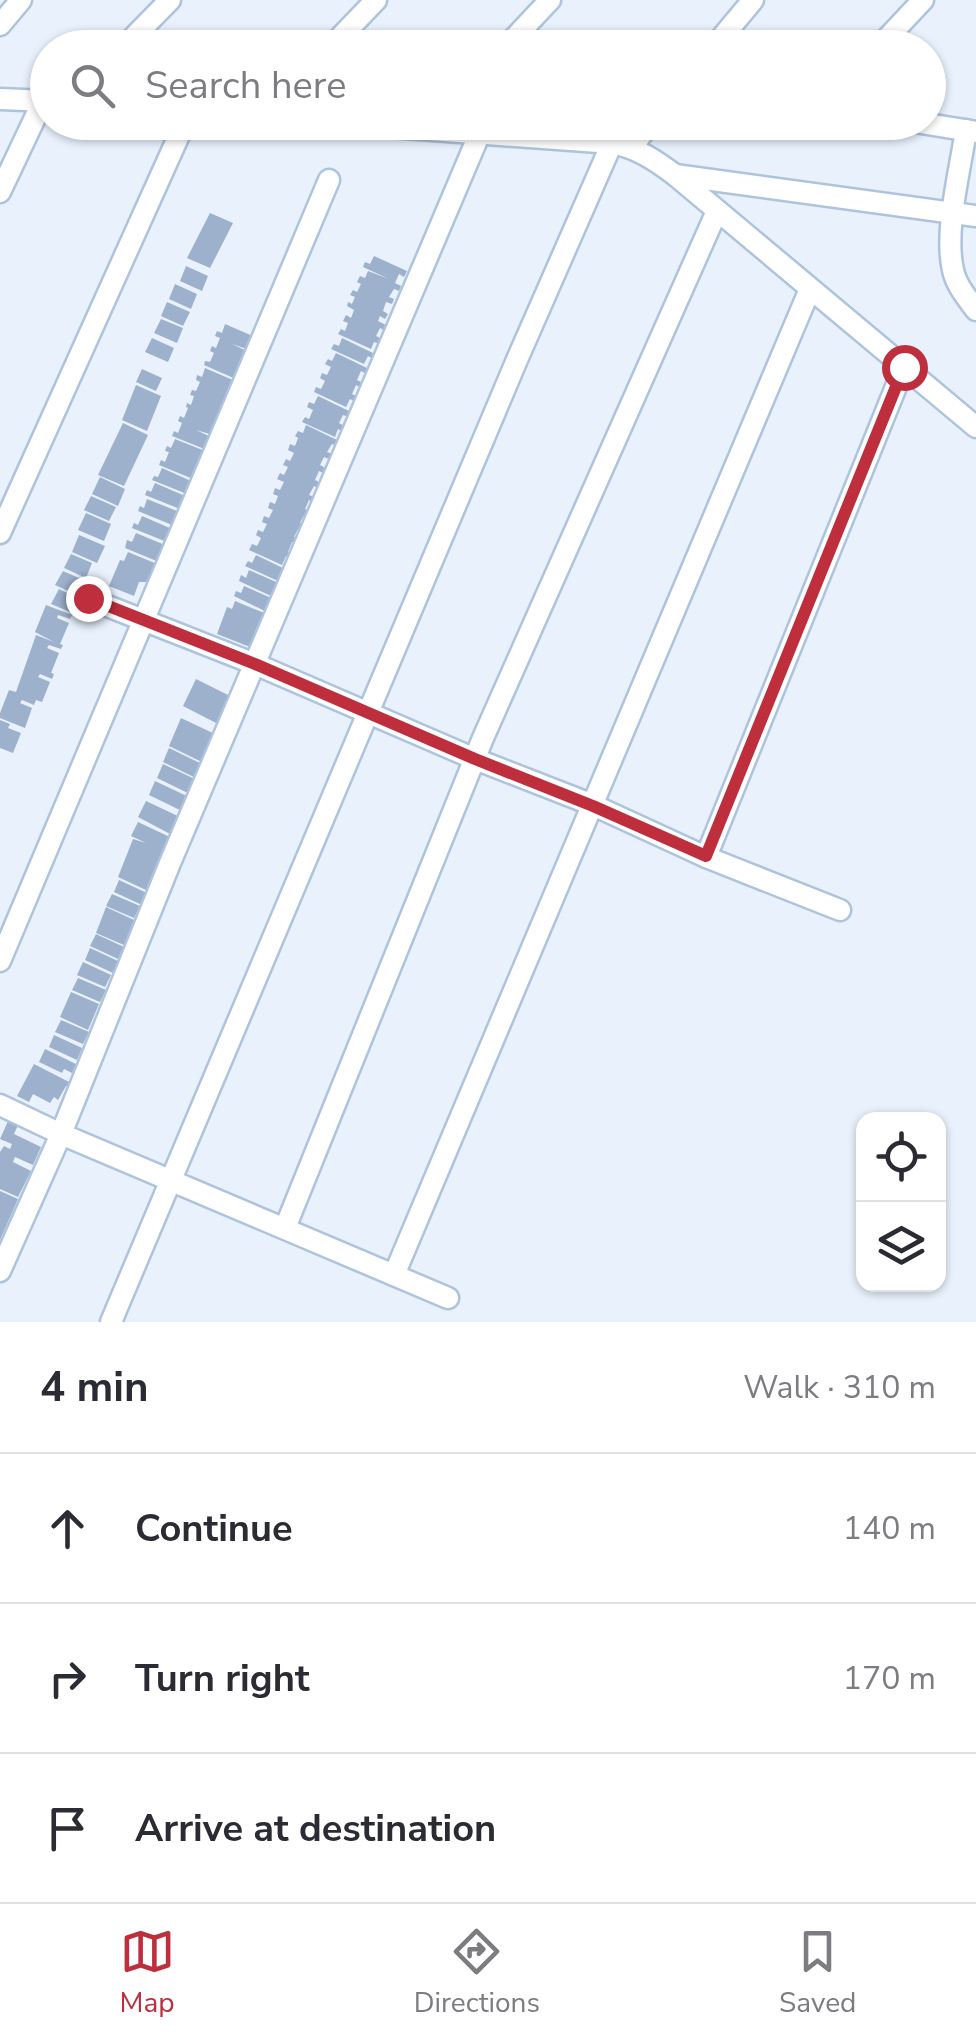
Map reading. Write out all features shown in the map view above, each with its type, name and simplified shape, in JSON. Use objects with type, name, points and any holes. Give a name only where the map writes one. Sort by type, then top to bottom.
[{"type":"street","points":[[0,25],[21,0]]},
{"type":"street","points":[[141,30],[170,0]]},
{"type":"street","points":[[347,30],[376,0]]},
{"type":"street","points":[[522,30],[550,0]]},
{"type":"street","points":[[728,30],[753,0]]},
{"type":"street","points":[[895,30],[924,0]]},
{"type":"street","points":[[0,99],[30,100]]},
{"type":"street","points":[[946,127],[971,131],[954,213],[951,251],[953,273],[976,310]]},
{"type":"street","points":[[0,192],[30,131]]},
{"type":"street","points":[[0,534],[7,502],[177,140]]},
{"type":"street","points":[[0,1272],[477,140]]},
{"type":"street","points":[[550,140],[622,145],[654,160],[976,427]]},
{"type":"street","points":[[112,1322],[501,397],[622,145],[629,140]]},
{"type":"street","points":[[674,175],[976,216]]},
{"type":"street","points":[[0,961],[329,180]]},
{"type":"street","points":[[285,1228],[475,759],[717,211]]},
{"type":"street","points":[[394,1275],[810,289]]},
{"type":"street","points":[[706,856],[904,367]]},
{"type":"street","points":[[88,598],[255,664],[840,910]]},
{"type":"street","points":[[0,1105],[448,1298]]},
{"type":"building","points":[[210,213],[233,223],[210,268],[187,258]]},
{"type":"building","points":[[374,256],[407,271],[404,277],[399,274],[395,283],[401,286],[399,291],[394,289],[389,297],[394,299],[392,304],[386,302],[383,311],[388,314],[378,321],[388,326],[385,331],[380,328],[376,336],[382,339],[380,344],[374,342],[371,349],[338,334],[341,329],[345,331],[346,315],[351,318],[354,310],[347,306],[355,297],[350,295],[353,290],[357,292],[361,284],[357,282],[360,276],[365,278],[368,271],[389,279],[363,267]]},
{"type":"building","points":[[186,266],[208,276],[202,291],[180,281]]},
{"type":"building","points":[[175,284],[197,294],[191,309],[169,299]]},
{"type":"building","points":[[167,302],[190,312],[183,326],[161,316]]},
{"type":"building","points":[[161,319],[183,328],[177,343],[154,333]]},
{"type":"building","points":[[225,324],[255,337],[250,350],[232,344],[249,352],[238,380],[204,365],[205,361],[210,362],[212,346],[216,348],[220,338],[215,336],[217,331],[222,333]]},
{"type":"building","points":[[152,338],[174,348],[168,362],[145,352]]},
{"type":"building","points":[[342,338],[375,354],[373,359],[368,356],[364,364],[331,349],[334,344],[339,346]]},
{"type":"building","points":[[336,353],[369,369],[367,374],[361,371],[357,380],[363,383],[361,388],[356,385],[352,394],[358,397],[356,402],[350,399],[346,407],[314,392],[316,387],[321,389],[325,381],[320,378],[322,373],[327,375],[331,367],[325,364]]},
{"type":"building","points":[[205,368],[235,381],[213,435],[196,430],[211,437],[207,450],[172,436],[174,431],[178,433],[182,423],[178,421],[180,416],[184,418],[187,403],[191,405],[194,396],[190,395],[200,382],[197,375],[202,377]]},
{"type":"building","points":[[142,369],[162,378],[156,391],[136,382]]},
{"type":"building","points":[[136,385],[161,396],[147,431],[122,420]]},
{"type":"building","points":[[318,396],[351,412],[349,417],[343,415],[339,423],[346,427],[344,432],[338,429],[335,437],[302,422],[305,417],[309,419],[313,410],[307,407],[309,402],[314,404]]},
{"type":"building","points":[[123,423],[148,435],[124,486],[98,475]]},
{"type":"building","points":[[306,425],[339,441],[337,446],[332,444],[327,452],[332,454],[329,459],[324,457],[320,465],[327,469],[325,474],[319,471],[315,480],[321,483],[319,489],[314,486],[309,495],[317,498],[314,503],[309,500],[305,509],[312,512],[309,517],[304,515],[300,523],[306,526],[304,531],[298,529],[294,537],[300,540],[297,545],[292,542],[288,552],[294,554],[291,559],[286,556],[282,565],[249,550],[252,544],[257,546],[261,538],[256,535],[258,530],[263,532],[267,524],[262,522],[264,516],[269,518],[273,510],[268,508],[270,502],[275,504],[278,496],[273,494],[275,488],[280,490],[284,482],[277,479],[280,473],[284,475],[288,467],[283,465],[294,453],[288,450],[290,444],[295,446],[295,436],[298,431],[303,433]]},
{"type":"building","points":[[175,439],[205,451],[193,479],[159,465],[161,460],[165,462],[167,446],[171,448]]},
{"type":"building","points":[[162,468],[191,481],[187,494],[152,480]]},
{"type":"building","points":[[100,477],[125,489],[118,506],[92,494]]},
{"type":"building","points":[[155,483],[185,496],[180,509],[145,495]]},
{"type":"building","points":[[91,496],[116,507],[109,521],[84,510]]},
{"type":"building","points":[[147,499],[177,511],[172,525],[138,511]]},
{"type":"building","points":[[86,513],[111,524],[104,541],[78,530]]},
{"type":"building","points":[[142,516],[172,529],[167,542],[132,528]]},
{"type":"building","points":[[136,533],[165,545],[159,562],[125,548],[127,540],[132,542]]},
{"type":"building","points":[[79,535],[105,546],[97,563],[72,552]]},
{"type":"building","points":[[128,552],[157,564],[150,582],[139,582],[134,596],[109,586],[120,560],[124,561]]},
{"type":"building","points":[[71,554],[92,563],[86,578],[64,568]]},
{"type":"building","points":[[256,555],[289,571],[287,576],[282,574],[278,581],[245,566]]},
{"type":"building","points":[[249,570],[283,585],[280,591],[275,588],[271,596],[239,581],[241,575],[246,578]]},
{"type":"building","points":[[63,571],[81,579],[75,594],[55,585]]},
{"type":"building","points":[[244,586],[278,601],[267,612],[234,596]]},
{"type":"building","points":[[59,589],[77,598],[70,612],[51,604]]},
{"type":"building","points":[[235,601],[269,615],[266,622],[261,620],[250,647],[217,634],[227,607],[232,609]]},
{"type":"building","points":[[46,605],[72,615],[70,619],[58,615],[57,618],[69,623],[61,649],[49,645],[47,648],[59,653],[52,679],[40,674],[38,677],[50,682],[42,702],[20,703],[32,708],[25,728],[0,718],[0,713],[9,690],[16,692],[36,635],[54,642],[35,632]]},
{"type":"building","points":[[196,679],[232,697],[218,724],[183,706]]},
{"type":"building","points":[[181,718],[217,735],[204,763],[169,746]]},
{"type":"building","points":[[0,720],[21,733],[13,753],[0,748]]},
{"type":"building","points":[[169,748],[204,765],[198,779],[163,762]]},
{"type":"building","points":[[163,764],[199,781],[192,795],[157,778]]},
{"type":"building","points":[[155,781],[191,798],[184,812],[149,795]]},
{"type":"building","points":[[146,801],[182,818],[174,836],[138,817]]},
{"type":"building","points":[[138,822],[174,839],[167,853],[162,851],[146,890],[118,877],[133,839],[146,843],[131,836]]},
{"type":"building","points":[[119,880],[147,893],[142,905],[114,892]]},
{"type":"building","points":[[112,894],[140,906],[134,918],[106,906]]},
{"type":"building","points":[[106,907],[134,920],[124,945],[96,933]]},
{"type":"building","points":[[96,934],[124,947],[118,959],[90,946]]},
{"type":"building","points":[[90,948],[118,961],[113,973],[85,960]]},
{"type":"building","points":[[83,962],[111,975],[105,987],[77,975]]},
{"type":"building","points":[[78,978],[106,990],[100,1002],[72,990]]},
{"type":"building","points":[[71,992],[99,1004],[88,1030],[60,1017]]},
{"type":"building","points":[[61,1020],[89,1032],[83,1044],[55,1032]]},
{"type":"building","points":[[54,1035],[82,1048],[77,1060],[49,1047]]},
{"type":"building","points":[[45,1049],[76,1064],[72,1073],[64,1069],[62,1073],[39,1062]]},
{"type":"building","points":[[34,1064],[71,1083],[58,1100],[54,1097],[50,1103],[33,1094],[29,1102],[17,1096]]},
{"type":"building","points":[[9,1119],[19,1123],[14,1134],[41,1147],[33,1165],[15,1157],[13,1162],[31,1171],[18,1197],[0,1189],[0,1152],[4,1146],[10,1149],[12,1144],[0,1139]]},
{"type":"building","points":[[0,1191],[18,1199],[0,1240]]},
{"type":"route","points":[[88,598],[255,664],[706,856],[904,367]]}]
